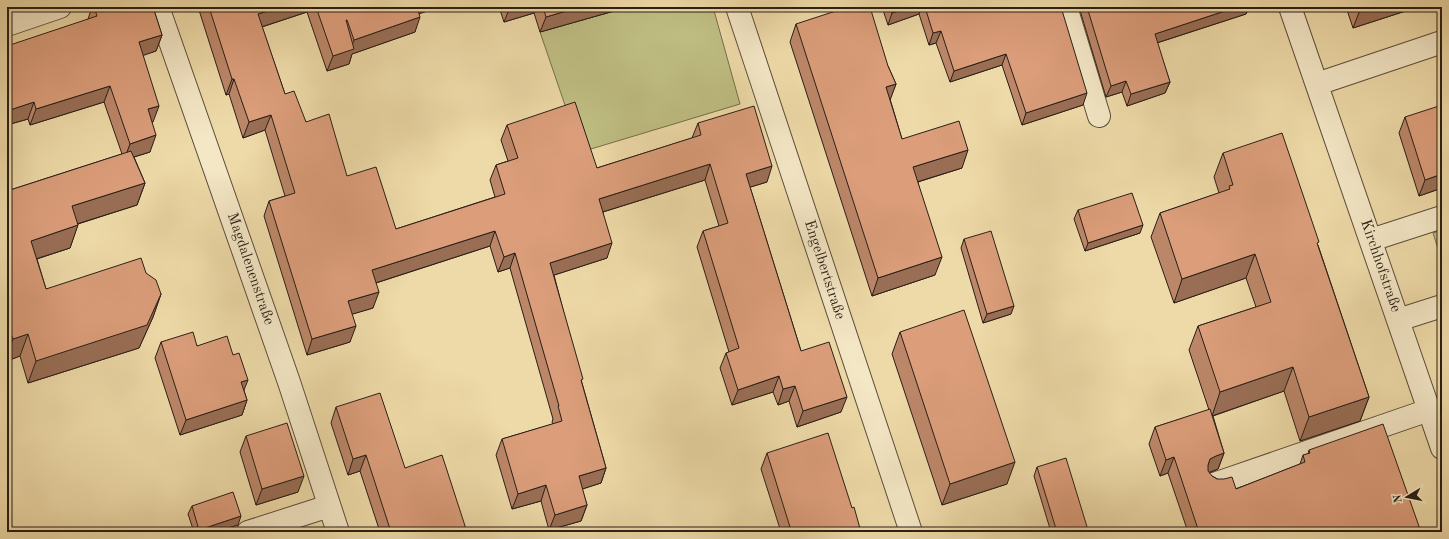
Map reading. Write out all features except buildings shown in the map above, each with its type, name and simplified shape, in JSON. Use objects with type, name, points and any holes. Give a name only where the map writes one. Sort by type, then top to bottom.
[{"type":"street","points":[[7,25],[60,7]]},
{"type":"street","name":"Magdalenenstraße","points":[[158,7],[290,382],[338,532]]},
{"type":"street","name":"Engelbertstraße","points":[[737,7],[911,532]]},
{"type":"street","points":[[1066,7],[1099,116]]},
{"type":"street","name":"Kirchhofstraße","points":[[1290,7],[1442,448]]},
{"type":"street","points":[[1317,84],[1442,42]]},
{"type":"street","points":[[1371,240],[1442,218]]},
{"type":"street","points":[[1398,320],[1442,306]]},
{"type":"street","points":[[1214,484],[1429,410]]},
{"type":"street","points":[[248,532],[329,506]]},
{"type":"shaded area","points":[[628,7],[713,7],[740,104],[581,152],[540,32]]},
{"type":"shaded area","points":[[1442,230],[1442,261],[1433,233]]}]
